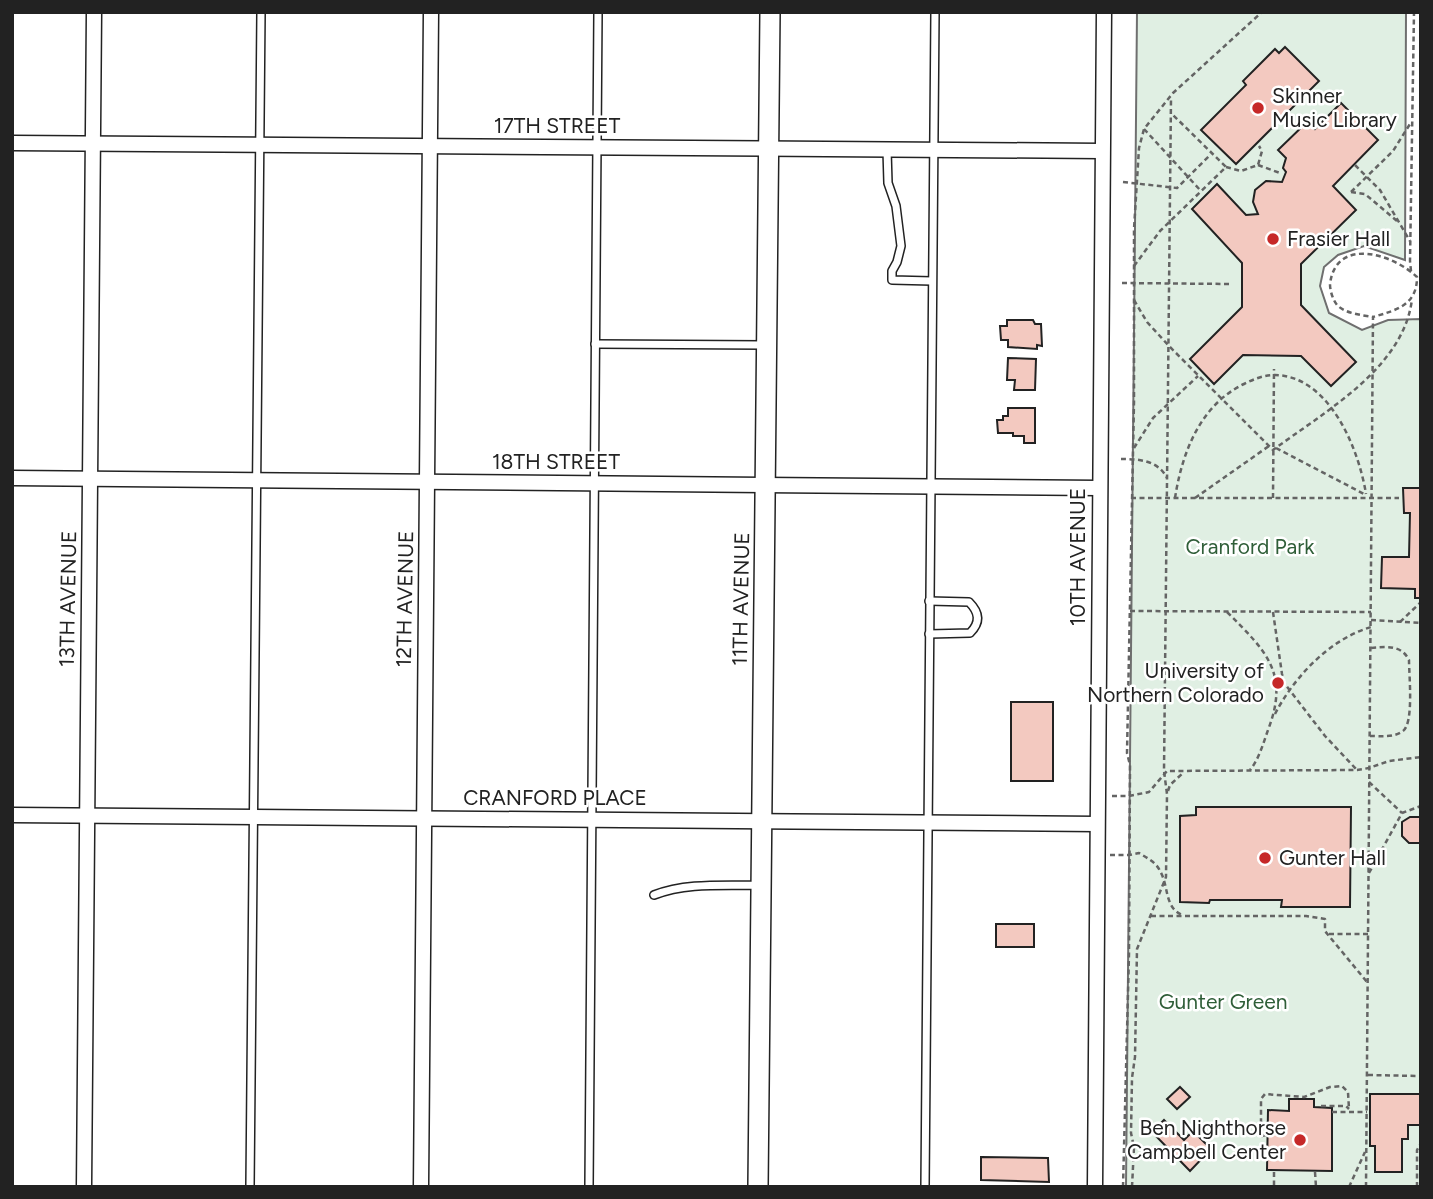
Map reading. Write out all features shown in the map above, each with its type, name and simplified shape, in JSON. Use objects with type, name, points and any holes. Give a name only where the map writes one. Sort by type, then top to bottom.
[{"type":"main road","name":"11TH AVENUE","points":[[758,1187],[770,12]]},
{"type":"street","name":"13TH AVENUE","points":[[83,1187],[94,12]]},
{"type":"street","name":"12TH AVENUE","points":[[421,1187],[431,12]]},
{"type":"street","name":"10TH AVENUE","points":[[1094,1187],[1104,12]]},
{"type":"street","name":"17TH STREET","points":[[12,143],[1102,151]]},
{"type":"street","name":"18TH STREET","points":[[12,478],[1099,488]]},
{"type":"street","name":"CRANFORD PLACE","points":[[12,814],[1097,824]]},
{"type":"lane","points":[[250,1187],[261,12]]},
{"type":"lane","points":[[589,1187],[598,12]]},
{"type":"lane","points":[[925,1187],[926,822],[935,12]]},
{"type":"lane","points":[[887,149],[888,183],[896,206],[901,246],[897,262],[891,271],[892,280],[932,281]]},
{"type":"lane","points":[[595,344],[765,345]]},
{"type":"lane","points":[[929,601],[969,602],[976,609],[978,619],[970,633],[929,634]]},
{"type":"lane","points":[[654,895],[686,886],[761,885]]},
{"type":"path","points":[[1123,1187],[1135,184],[1139,148],[1144,130],[1171,96],[1262,12]]},
{"type":"path","points":[[1412,272],[1410,241],[1414,12]]},
{"type":"path","points":[[1132,1187],[1132,1078],[1135,1057],[1137,949],[1164,883],[1167,863],[1167,794],[1164,773],[1170,403],[1171,96]]},
{"type":"path","points":[[1171,113],[1226,167],[1241,171],[1258,165],[1280,173]]},
{"type":"path","points":[[1399,223],[1365,194],[1351,192],[1398,145],[1412,120]]},
{"type":"path","points":[[1144,130],[1201,191]]},
{"type":"path","points":[[1258,165],[1262,151],[1259,146]]},
{"type":"path","points":[[1123,182],[1177,188],[1211,153]]},
{"type":"path","points":[[1356,165],[1380,190],[1410,241]]},
{"type":"path","points":[[1134,266],[1171,220],[1226,167]]},
{"type":"path","points":[[1274,449],[1373,372],[1402,337],[1407,326],[1412,299],[1417,291],[1417,277],[1412,272],[1387,257],[1369,253],[1353,255],[1340,262],[1332,274],[1330,290],[1337,305],[1352,313],[1373,317],[1412,299]]},
{"type":"path","points":[[1122,283],[1229,284]]},
{"type":"path","points":[[1134,299],[1147,322],[1169,346],[1269,446],[1372,498]]},
{"type":"path","points":[[1366,1187],[1373,317]]},
{"type":"path","points":[[1273,498],[1274,369]]},
{"type":"path","points":[[1175,498],[1182,460],[1200,423],[1221,399],[1251,380],[1274,375],[1299,382],[1331,407],[1356,457],[1366,494]]},
{"type":"path","points":[[1133,451],[1153,418],[1198,376]]},
{"type":"path","points":[[1195,498],[1269,446]]},
{"type":"path","points":[[1121,459],[1151,462],[1168,481]]},
{"type":"path","points":[[1131,498],[1399,498]]},
{"type":"path","points":[[1400,622],[1421,602]]},
{"type":"path","points":[[1130,611],[1371,612]]},
{"type":"path","points":[[1227,612],[1252,638],[1325,736],[1357,770]]},
{"type":"path","points":[[1273,612],[1285,684]]},
{"type":"path","points":[[1371,620],[1421,623]]},
{"type":"path","points":[[1247,771],[1255,764],[1272,720],[1290,690],[1316,660],[1354,634],[1371,627]]},
{"type":"path","points":[[1370,648],[1397,648],[1407,655],[1409,660],[1409,720],[1404,731],[1370,736]]},
{"type":"path","points":[[1272,720],[1280,666]]},
{"type":"path","points":[[1273,668],[1277,686]]},
{"type":"path","points":[[1108,796],[1149,792],[1164,773],[1357,770],[1389,761],[1421,757]]},
{"type":"path","points":[[1167,794],[1170,785],[1184,772]]},
{"type":"path","points":[[1369,782],[1402,813]]},
{"type":"path","points":[[1368,875],[1402,813],[1421,806]]},
{"type":"path","points":[[1108,855],[1139,853],[1150,859],[1159,868],[1172,908],[1185,916]]},
{"type":"path","points":[[1151,916],[1306,916],[1325,919],[1328,934],[1368,982]]},
{"type":"path","points":[[1328,934],[1368,934]]},
{"type":"path","points":[[1367,1075],[1421,1076]]},
{"type":"path","points":[[1266,1135],[1262,1136],[1261,1133],[1261,1100],[1265,1094],[1304,1097],[1330,1087],[1342,1086],[1348,1092],[1349,1110]]},
{"type":"path","points":[[1321,1106],[1346,1106],[1349,1110]]},
{"type":"path","points":[[1332,1112],[1367,1112]]},
{"type":"path","points":[[1417,1187],[1416,1150],[1421,1143]]},
{"type":"path","points":[[1349,1187],[1366,1150]]},
{"type":"path","points":[[1274,1172],[1274,1187]]},
{"type":"path","points":[[1315,1172],[1316,1187]]},
{"type":"green space","name":"University of Northern Colorado","points":[[1137,12],[1406,12],[1405,260],[1364,246],[1338,255],[1324,267],[1320,286],[1329,313],[1362,330],[1388,320],[1421,319],[1421,1187],[1126,1187]]},
{"type":"building","name":"Skinner Music Library","points":[[1285,47],[1319,81],[1236,164],[1201,130],[1246,85],[1243,81],[1275,49],[1279,53]]},
{"type":"building","name":"Frasier Hall","points":[[1341,103],[1378,140],[1333,186],[1356,210],[1301,264],[1301,305],[1356,362],[1331,386],[1301,356],[1243,355],[1214,384],[1190,359],[1242,307],[1242,263],[1192,209],[1217,184],[1246,215],[1258,214],[1253,202],[1255,190],[1266,181],[1282,182],[1286,172],[1283,168],[1286,158],[1278,150],[1308,121],[1315,129]]},
{"type":"building","points":[[1007,320],[1033,320],[1035,324],[1041,324],[1042,346],[1037,345],[1037,349],[1008,347],[1008,340],[1001,340],[1000,326],[1007,326]]},
{"type":"building","points":[[1008,358],[1036,359],[1035,390],[1014,390],[1015,380],[1007,380]]},
{"type":"building","points":[[1008,408],[1035,408],[1035,443],[1024,443],[1024,436],[1013,436],[1013,433],[998,433],[997,420],[1008,416]]},
{"type":"building","points":[[1403,488],[1421,488],[1421,598],[1415,598],[1415,589],[1381,588],[1382,557],[1409,557],[1410,513],[1404,513]]},
{"type":"building","points":[[1011,702],[1053,702],[1053,781],[1011,781]]},
{"type":"building","name":"Gunter Hall","points":[[1196,807],[1351,807],[1350,907],[1281,907],[1282,900],[1180,902],[1180,816],[1196,815]]},
{"type":"building","points":[[1410,817],[1421,817],[1421,843],[1409,843],[1402,836],[1402,822]]},
{"type":"building","points":[[996,924],[1034,924],[1034,947],[996,947]]},
{"type":"building","points":[[1180,1087],[1190,1097],[1177,1109],[1167,1099]]},
{"type":"building","points":[[1370,1094],[1421,1094],[1421,1125],[1408,1125],[1408,1139],[1402,1139],[1402,1172],[1375,1172],[1375,1146],[1370,1146]]},
{"type":"building","name":"Ben Nighthorse Campbell Center","points":[[1289,1099],[1314,1099],[1314,1107],[1332,1108],[1332,1171],[1267,1170],[1268,1110],[1289,1111]]},
{"type":"building","points":[[1164,1120],[1184,1140],[1193,1131],[1211,1149],[1190,1171],[1152,1132]]},
{"type":"building","points":[[981,1157],[1048,1158],[1049,1182],[981,1180]]},
{"type":"place","name":"Skinner Music Library","points":[[1258,108]]},
{"type":"place","name":"Frasier Hall","points":[[1273,239]]},
{"type":"place","name":"University of Northern Colorado","points":[[1278,683]]},
{"type":"place","name":"Gunter Hall","points":[[1265,858]]},
{"type":"place","name":"Ben Nighthorse Campbell Center","points":[[1300,1140]]},
{"type":"park label","name":"Cranford Park","points":[[1250,547]]},
{"type":"park label","name":"Gunter Green","points":[[1223,1002]]}]
